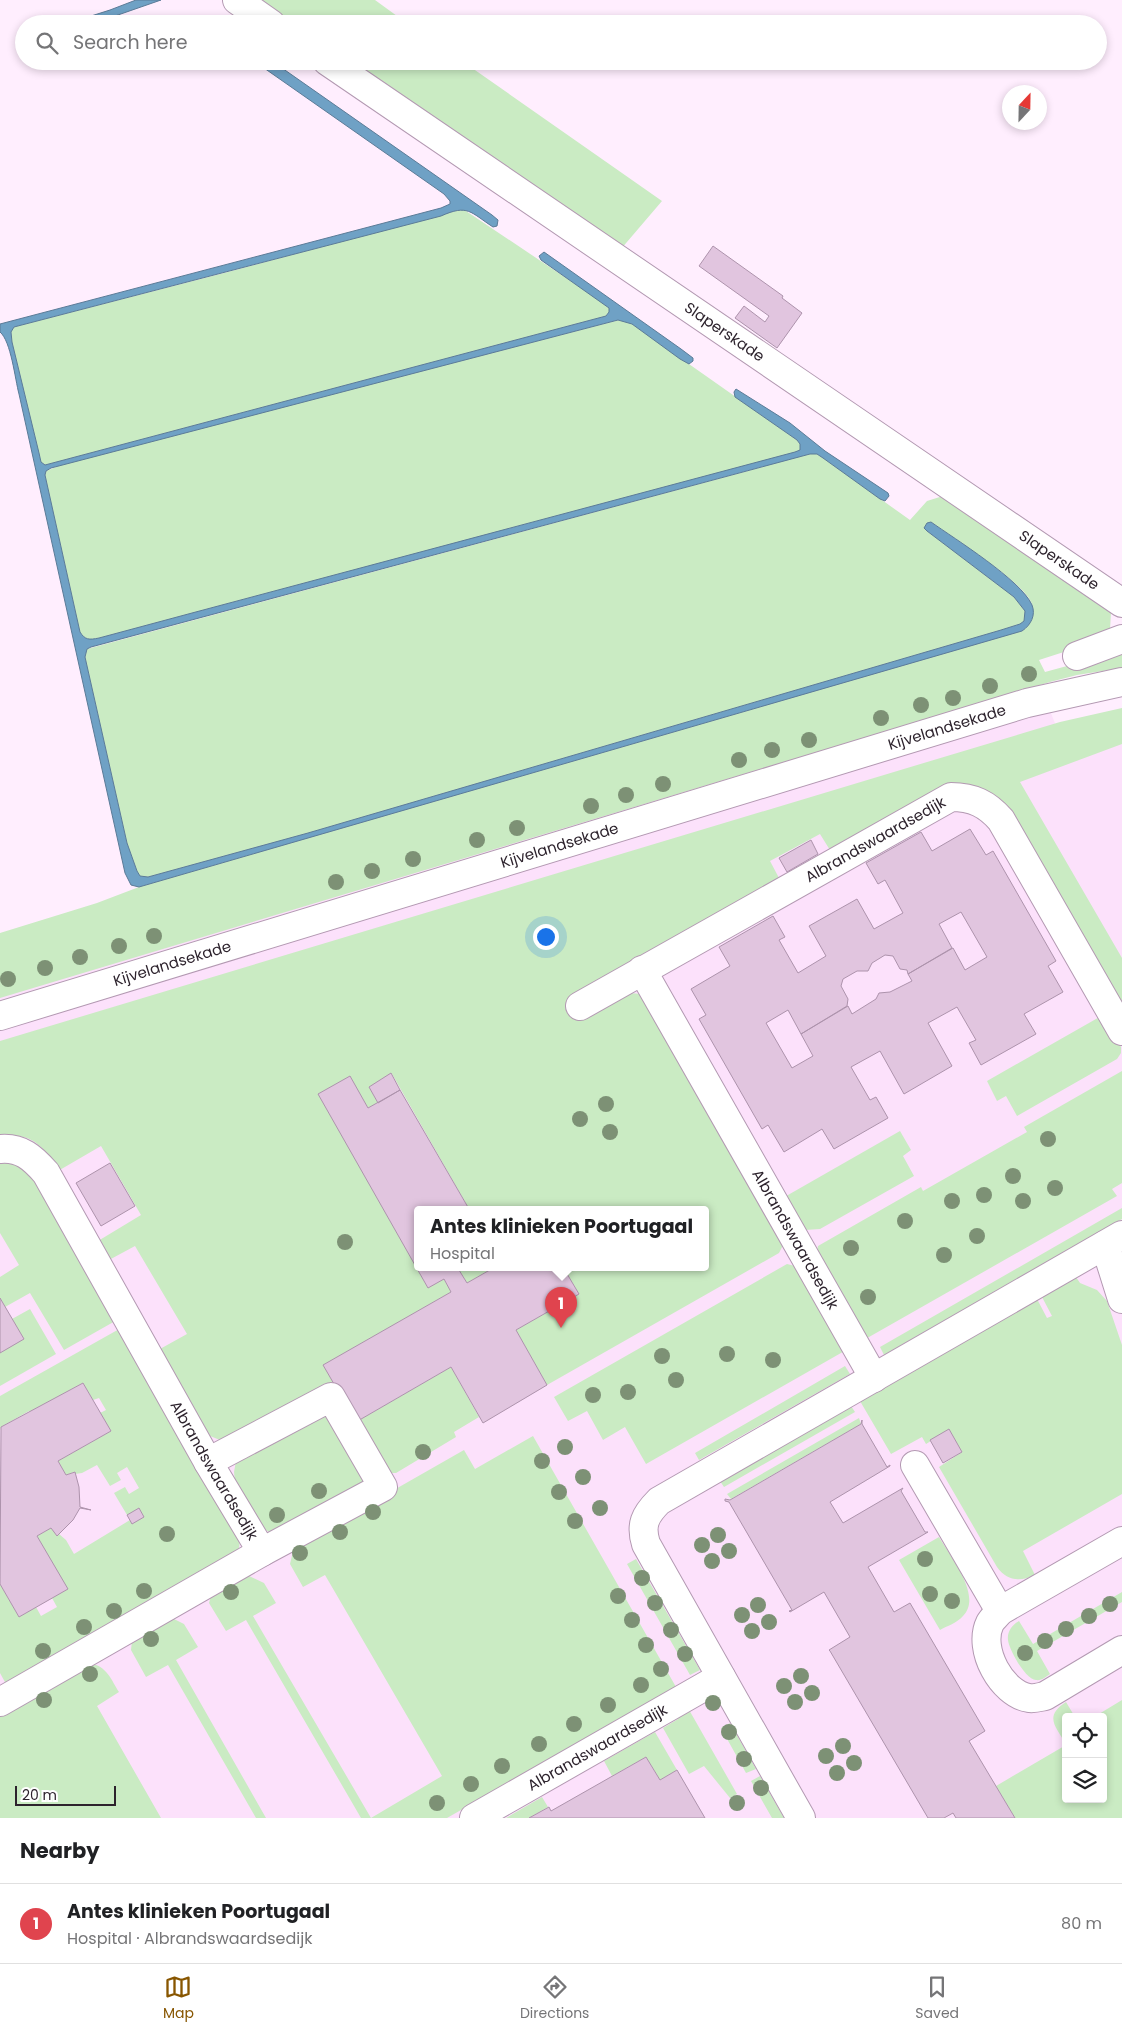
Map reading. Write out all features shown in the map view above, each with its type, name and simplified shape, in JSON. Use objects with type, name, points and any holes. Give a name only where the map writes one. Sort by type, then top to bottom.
[{"type":"street","points":[[237,0],[259,15]]},
{"type":"street","name":"Slaperskade","points":[[339,70],[1122,603]]},
{"type":"street","points":[[1077,656],[1122,639]]},
{"type":"street","name":"Kijvelandsekade","points":[[0,1016],[1027,703],[1122,682]]},
{"type":"street","name":"Albrandswaardsedijk","points":[[580,1006],[951,797],[965,797],[979,801],[992,809],[1001,820],[1122,1031]]},
{"type":"street","name":"Albrandswaardsedijk","points":[[642,970],[874,1378]]},
{"type":"street","name":"Albrandswaardsedijk","points":[[0,1149],[23,1152],[35,1160],[46,1173],[208,1462],[262,1552],[0,1702]]},
{"type":"street","points":[[801,1818],[646,1544],[643,1529],[644,1519],[659,1501],[1113,1240],[1122,1299]]},
{"type":"street","points":[[208,1462],[331,1396],[383,1487],[262,1552]]},
{"type":"street","points":[[915,1465],[1000,1611]]},
{"type":"street","points":[[1122,1541],[1000,1611],[989,1624],[987,1638],[989,1656],[995,1670],[1006,1685],[1019,1695],[1031,1699],[1045,1696],[1122,1650]]},
{"type":"street","name":"Albrandswaardsedijk","points":[[474,1818],[721,1677]]},
{"type":"shaded area","points":[[1021,635],[1056,726],[1122,718],[1122,1818],[0,1818],[0,939]]},
{"type":"green space","points":[[255,0],[375,0],[396,15],[276,15]]},
{"type":"green space","points":[[353,70],[475,70],[662,201],[621,249]]},
{"type":"green space","points":[[463,209],[599,300],[609,308],[609,312],[606,316],[45,465],[41,462],[12,342],[11,332],[14,327]]},
{"type":"green space","points":[[619,320],[632,324],[797,440],[800,444],[800,450],[99,638],[88,639],[80,632],[45,475],[46,471],[61,465]]},
{"type":"green space","points":[[810,454],[817,454],[910,520],[927,501],[943,496],[1111,612],[1110,630],[1101,640],[1039,660],[1045,672],[1122,651],[1122,668],[1077,675],[1050,682],[0,998],[0,933],[97,903],[139,887],[1022,631],[1028,626],[1033,616],[1032,604],[1016,584],[931,522],[927,523],[927,531],[1014,597],[1025,611],[1024,621],[1001,630],[308,833],[148,877],[140,876],[127,843],[85,657],[87,649]]},
{"type":"green space","points":[[1122,708],[1122,744],[1020,782],[1122,958],[1122,1015],[988,797],[833,855],[820,834],[770,861],[779,878],[571,998],[630,993],[641,994],[785,1241],[779,1253],[547,1385],[516,1330],[579,1294],[565,1271],[709,1271],[709,1206],[467,1206],[392,1074],[369,1087],[378,1103],[368,1108],[350,1077],[319,1094],[414,1262],[414,1271],[419,1271],[428,1287],[444,1279],[451,1292],[324,1365],[333,1382],[232,1439],[220,1440],[210,1436],[160,1349],[187,1334],[135,1246],[109,1260],[98,1241],[141,1215],[101,1146],[58,1171],[47,1154],[35,1142],[20,1136],[0,1137],[0,1041],[1060,722]]},
{"type":"green space","points":[[1103,1015],[1121,1047],[1121,1053],[1117,1059],[1017,1116],[1006,1096],[997,1101],[987,1081]]},
{"type":"green space","points":[[1122,1071],[1122,1183],[1112,1189],[1117,1196],[862,1341],[817,1251],[818,1246],[921,1187],[923,1191],[1027,1132],[1024,1127]]},
{"type":"green space","points":[[900,1131],[911,1150],[903,1156],[914,1176],[820,1229],[805,1230],[781,1199]]},
{"type":"green space","points":[[0,1156],[30,1169],[117,1320],[64,1350],[30,1293],[5,1307],[0,1298],[0,1277],[19,1265],[0,1233]]},
{"type":"green space","points":[[1122,1208],[1122,1219],[884,1355],[880,1347]]},
{"type":"green space","points":[[787,1264],[795,1266],[848,1349],[646,1464],[625,1427],[603,1440],[587,1411],[568,1421],[554,1397]]},
{"type":"green space","points":[[460,1271],[488,1271],[467,1283]]},
{"type":"green space","points":[[1076,1277],[1080,1283],[1097,1290],[1107,1301],[1122,1345],[1122,1494],[1023,1551],[1035,1575],[1024,1579],[1009,1578],[997,1567],[939,1467],[962,1452],[949,1430],[926,1444],[922,1437],[891,1454],[860,1401],[1037,1299],[1047,1318],[1052,1316],[1042,1297]]},
{"type":"green space","points":[[30,1309],[56,1354],[0,1386],[0,1353],[12,1319]]},
{"type":"green space","points":[[121,1328],[240,1540],[239,1548],[6,1684],[0,1673],[0,1584],[19,1617],[36,1607],[41,1616],[57,1607],[52,1598],[67,1589],[37,1536],[51,1528],[57,1535],[59,1534],[66,1540],[74,1554],[130,1520],[114,1493],[125,1487],[129,1494],[139,1488],[127,1467],[117,1473],[121,1480],[110,1486],[97,1465],[82,1473],[75,1474],[74,1472],[66,1475],[58,1461],[111,1431],[100,1413],[106,1410],[99,1398],[93,1400],[83,1383],[29,1411],[1,1427],[0,1430],[0,1396]]},
{"type":"green space","points":[[845,1366],[850,1374],[699,1460],[695,1453]]},
{"type":"green space","points":[[451,1367],[479,1417],[454,1432],[456,1437],[396,1473],[387,1473],[356,1422]]},
{"type":"green space","points":[[851,1406],[855,1412],[724,1487],[720,1481]]},
{"type":"green space","points":[[327,1413],[366,1484],[272,1534],[263,1528],[235,1481],[236,1461]]},
{"type":"green space","points":[[859,1418],[861,1424],[731,1499],[727,1494]]},
{"type":"green space","points":[[533,1436],[676,1687],[447,1818],[371,1818],[442,1776],[325,1575],[303,1587],[290,1564],[294,1547],[464,1450],[475,1469]]},
{"type":"green space","points":[[939,1537],[963,1576],[969,1598],[968,1608],[963,1616],[940,1630],[899,1560]]},
{"type":"green space","points":[[636,1559],[700,1670],[690,1675],[627,1564]]},
{"type":"green space","points":[[247,1575],[264,1583],[276,1603],[253,1616],[371,1818],[361,1818],[246,1620],[226,1631],[209,1603],[211,1596]]},
{"type":"green space","points":[[1122,1592],[1122,1602],[1037,1651],[1050,1674],[1036,1680],[1032,1679],[1023,1670],[1008,1640],[1009,1632],[1016,1623],[1019,1621],[1033,1644]]},
{"type":"green space","points":[[174,1619],[184,1624],[198,1647],[176,1660],[266,1818],[256,1818],[168,1665],[146,1677],[131,1650],[132,1641],[166,1620]]},
{"type":"green space","points":[[91,1664],[105,1670],[119,1692],[97,1706],[161,1818],[0,1818],[0,1715]]},
{"type":"green space","points":[[1122,1700],[1122,1818],[1015,1818],[996,1786],[1062,1747],[1062,1803],[1107,1803],[1107,1713],[1101,1713]]},
{"type":"green space","points":[[1066,1702],[1073,1713],[1062,1713],[1062,1737],[1055,1726],[1053,1717],[1059,1707]]},
{"type":"green space","points":[[688,1708],[737,1794],[730,1798],[704,1766],[689,1774],[663,1728],[678,1719],[680,1712]]},
{"type":"green space","points":[[730,1723],[756,1769],[746,1773],[721,1728]]},
{"type":"green space","points":[[655,1732],[677,1770],[660,1780],[646,1757],[612,1776],[604,1761]]},
{"type":"green space","points":[[760,1776],[784,1818],[772,1818],[751,1781]]},
{"type":"green space","points":[[542,1797],[548,1807],[529,1818],[506,1818]]},
{"type":"water","points":[[136,0],[161,0],[118,15],[94,15]]},
{"type":"water","points":[[267,70],[285,70],[492,215],[498,220],[497,226],[493,227],[468,211],[450,212],[441,216],[14,327],[11,332],[12,342],[41,462],[45,465],[606,316],[609,308],[541,260],[539,256],[544,252],[681,349],[693,358],[693,361],[689,364],[632,324],[618,320],[51,468],[46,471],[45,475],[80,632],[84,637],[90,639],[99,638],[800,450],[800,444],[797,440],[735,397],[734,392],[736,389],[790,423],[825,451],[888,493],[889,496],[885,501],[880,499],[817,454],[810,454],[87,649],[85,657],[127,843],[140,876],[148,877],[308,833],[1001,630],[1024,621],[1025,611],[1014,597],[927,531],[924,528],[927,523],[931,522],[971,549],[1015,584],[1032,605],[1033,616],[1030,623],[1022,631],[139,887],[131,885],[125,873],[12,361],[7,343],[0,332],[0,324],[441,208],[450,204],[450,201],[444,194]]},
{"type":"building","points":[[713,246],[783,296],[782,298],[802,313],[777,348],[735,318],[744,306],[765,322],[769,316],[699,266]]},
{"type":"building","points":[[970,829],[986,855],[993,851],[1056,961],[1048,966],[1063,992],[1024,1014],[1036,1034],[981,1065],[969,1043],[976,1040],[957,1007],[928,1023],[952,1066],[904,1094],[880,1051],[851,1067],[870,1100],[876,1097],[888,1118],[834,1149],[822,1129],[784,1152],[768,1125],[762,1129],[699,1019],[706,1015],[691,989],[730,966],[719,947],[773,916],[785,937],[779,940],[798,973],[826,956],[809,926],[857,899],[874,929],[903,913],[885,880],[878,884],[866,863],[921,832],[932,851]],"holes":[[[961,912],[987,957],[965,970],[953,948],[908,974],[952,948],[939,924]],[[885,955],[893,956],[900,969],[907,970],[912,981],[890,992],[879,993],[876,999],[852,1014],[848,1006],[801,1034],[847,1006],[848,999],[841,986],[843,979],[857,971],[868,971],[872,963]],[[788,1010],[813,1056],[792,1068],[766,1023]]]},
{"type":"building","points":[[811,840],[818,854],[787,872],[779,858]]},
{"type":"building","points":[[391,1073],[400,1090],[378,1103],[369,1087]]},
{"type":"building","points":[[350,1076],[368,1108],[400,1090],[467,1206],[414,1206],[414,1263],[318,1094]]},
{"type":"building","points":[[110,1163],[135,1206],[101,1226],[76,1183]]},
{"type":"building","points":[[418,1271],[460,1271],[467,1283],[488,1271],[565,1271],[579,1294],[516,1330],[547,1385],[483,1423],[451,1367],[356,1422],[323,1365],[451,1292],[444,1279],[428,1288]]},
{"type":"building","points":[[0,1298],[24,1339],[0,1353]]},
{"type":"building","points":[[83,1383],[111,1431],[58,1461],[66,1475],[75,1472],[79,1487],[80,1507],[91,1510],[80,1508],[73,1520],[57,1536],[51,1528],[37,1536],[68,1589],[19,1617],[0,1584],[1,1427]]},
{"type":"building","points":[[862,1420],[862,1424],[887,1467],[890,1466],[830,1502],[843,1523],[903,1488],[901,1491],[925,1532],[928,1532],[868,1567],[894,1612],[910,1603],[985,1731],[969,1741],[1015,1818],[956,1818],[953,1813],[944,1818],[928,1818],[829,1650],[850,1637],[824,1592],[790,1612],[792,1610],[729,1502],[725,1501],[725,1499],[730,1500],[861,1424]]},
{"type":"building","points":[[949,1429],[962,1452],[943,1463],[930,1440]]},
{"type":"building","points":[[139,1508],[144,1517],[132,1524],[127,1515]]},
{"type":"building","points":[[646,1757],[660,1780],[677,1770],[705,1818],[529,1818],[549,1807],[551,1811]]},
{"type":"place","name":"Antes klinieken Poortugaal","points":[[561,1328]]}]
